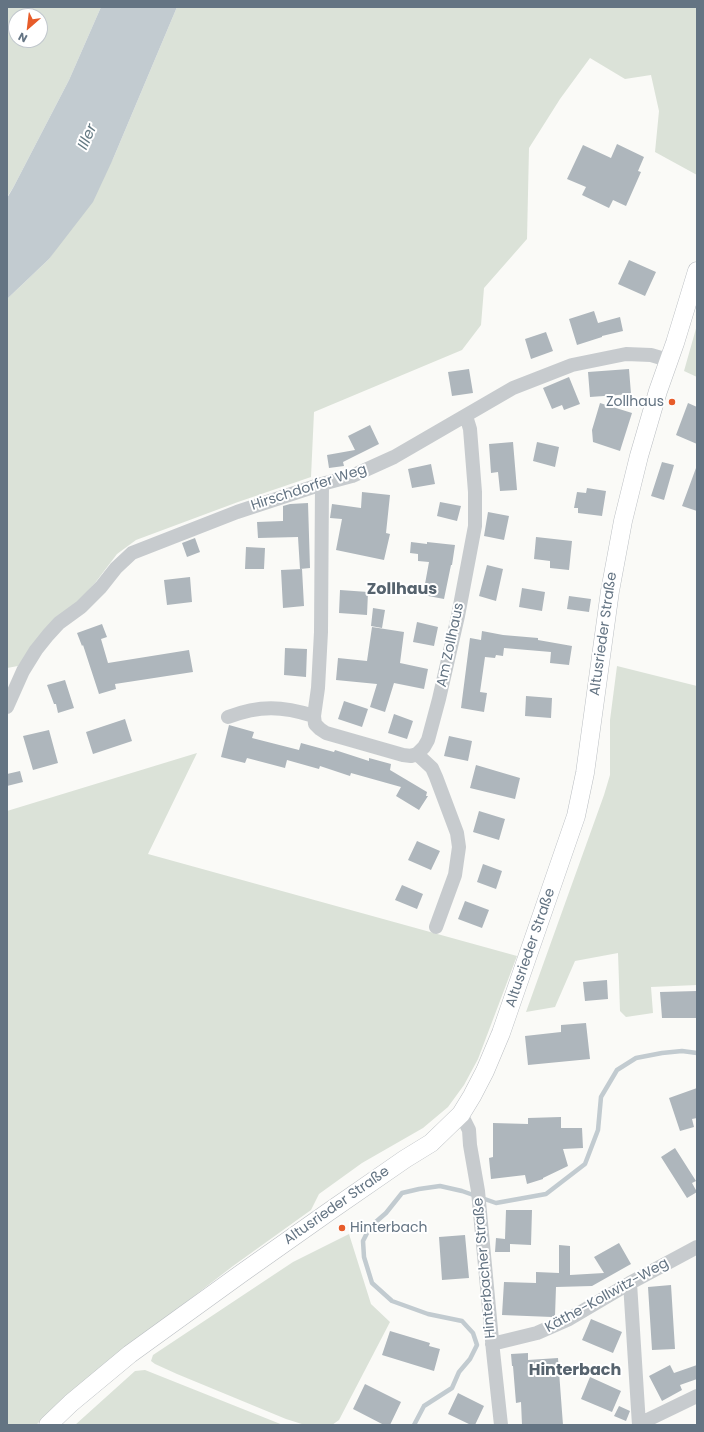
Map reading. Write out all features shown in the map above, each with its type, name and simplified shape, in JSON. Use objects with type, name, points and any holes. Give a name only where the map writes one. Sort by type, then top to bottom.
[{"type":"main road","name":"Altusrieder Straße","points":[[48,1425],[71,1403],[130,1354],[327,1212],[431,1143],[461,1114],[485,1071],[501,1033],[576,816],[585,773],[610,591],[623,521],[638,456],[697,271]]},
{"type":"street","name":"Hirschdorfer Weg","points":[[7,707],[23,671],[36,650],[48,635],[58,623],[81,607],[101,587],[116,568],[132,553],[238,512],[322,484],[352,476],[374,467],[513,388],[572,364],[626,354],[651,355],[668,360]]},
{"type":"street","name":"Am Zollhaus","points":[[417,754],[428,740],[439,699],[458,616],[475,526],[474,476],[470,429],[466,416]]},
{"type":"street","points":[[322,484],[321,632],[318,688],[314,716],[316,724],[326,733],[403,755],[412,756],[417,754],[432,768],[458,833],[459,847],[455,874],[436,927]]},
{"type":"street","points":[[228,717],[244,710],[264,708],[293,710],[314,716]]},
{"type":"street","name":"Hinterbacher Straße","points":[[461,1114],[469,1130],[470,1145],[478,1191],[501,1425]]},
{"type":"street","name":"Käthe-Kollwitz-Weg","points":[[492,1344],[537,1334],[569,1319],[630,1283],[697,1247]]},
{"type":"street","points":[[630,1283],[639,1425],[697,1396]]},
{"type":"shaded area","points":[[7,7],[101,7],[69,80],[7,197]]},
{"type":"shaded area","points":[[177,7],[697,7],[697,175],[655,152],[659,111],[651,75],[625,79],[590,58],[560,99],[529,148],[527,239],[484,288],[481,325],[462,350],[314,412],[311,477],[238,502],[136,540],[117,554],[95,583],[74,606],[45,629],[18,666],[7,668],[7,299],[49,259],[113,159]]},
{"type":"shaded area","points":[[697,325],[697,377],[684,371]]},
{"type":"shaded area","points":[[617,666],[697,686],[697,985],[651,987],[653,1013],[626,1017],[620,1011],[618,953],[575,961],[555,1007],[526,1012],[610,775],[610,720]]},
{"type":"shaded area","points":[[197,753],[148,854],[517,956],[478,1059],[464,1085],[448,1107],[423,1128],[362,1163],[319,1194],[311,1210],[233,1266],[128,1347],[66,1397],[36,1425],[7,1425],[7,811]]},
{"type":"shaded area","points":[[349,1234],[371,1304],[390,1322],[339,1420],[332,1425],[305,1425],[286,1419],[177,1374],[151,1361],[153,1355],[293,1262]]},
{"type":"shaded area","points":[[145,1370],[283,1425],[75,1425],[135,1371]]},
{"type":"water","name":"Iller","points":[[101,7],[177,7],[113,159],[93,202],[49,259],[7,299],[7,198],[69,80]]},
{"type":"building","points":[[617,144],[644,157],[638,171],[641,172],[626,206],[613,200],[609,208],[582,195],[586,187],[567,179],[583,145],[611,158]]},
{"type":"building","points":[[629,260],[656,272],[645,296],[618,284]]},
{"type":"building","points":[[594,311],[598,323],[620,317],[623,331],[602,336],[577,345],[569,319]]},
{"type":"building","points":[[546,332],[553,351],[531,359],[525,339]]},
{"type":"building","points":[[469,369],[473,393],[452,396],[448,372]]},
{"type":"building","points":[[629,369],[631,394],[590,397],[588,372]]},
{"type":"building","points":[[569,377],[580,404],[564,410],[562,405],[552,409],[543,388]]},
{"type":"building","points":[[600,403],[632,413],[620,451],[593,442],[592,430]]},
{"type":"building","points":[[688,403],[697,407],[697,444],[676,435]]},
{"type":"building","points":[[370,425],[379,444],[343,462],[344,466],[329,468],[327,455],[355,450],[348,436]]},
{"type":"building","points":[[513,442],[517,490],[500,491],[498,472],[491,473],[489,444]]},
{"type":"building","points":[[537,442],[559,447],[555,467],[533,461]]},
{"type":"building","points":[[662,462],[674,465],[664,500],[651,496]]},
{"type":"building","points":[[431,464],[435,484],[412,488],[408,469]]},
{"type":"building","points":[[696,468],[697,469],[697,511],[682,506]]},
{"type":"building","points":[[587,488],[606,491],[602,516],[578,513],[578,508],[574,508],[577,492],[586,493]]},
{"type":"building","points":[[362,492],[390,495],[386,533],[390,534],[384,560],[336,550],[342,519],[330,518],[332,504],[361,508]]},
{"type":"building","points":[[440,502],[461,506],[457,521],[437,516]]},
{"type":"building","points":[[308,503],[310,568],[300,569],[298,537],[258,538],[257,522],[283,521],[283,506]]},
{"type":"building","points":[[488,512],[509,516],[504,540],[484,536]]},
{"type":"building","points":[[536,537],[572,541],[569,570],[550,568],[550,561],[534,559]]},
{"type":"building","points":[[195,538],[200,552],[187,557],[182,543]]},
{"type":"building","points":[[411,542],[455,545],[444,599],[423,595],[429,562],[418,561],[418,554],[410,553]]},
{"type":"building","points":[[246,547],[265,548],[264,569],[245,569]]},
{"type":"building","points":[[487,565],[503,569],[496,601],[479,596]]},
{"type":"building","points":[[302,569],[304,606],[283,608],[281,570]]},
{"type":"building","points":[[190,577],[192,602],[167,605],[164,580]]},
{"type":"building","points":[[522,588],[545,592],[542,611],[519,607]]},
{"type":"building","points":[[340,590],[368,592],[367,615],[339,613]]},
{"type":"building","points":[[569,596],[591,599],[589,612],[567,609]]},
{"type":"building","points":[[373,608],[385,610],[382,628],[371,626]]},
{"type":"building","points":[[417,622],[438,627],[434,646],[413,642]]},
{"type":"building","points":[[102,624],[107,637],[101,639],[108,663],[189,650],[193,672],[115,684],[116,689],[99,694],[83,645],[82,646],[77,633]]},
{"type":"building","points":[[372,627],[404,632],[400,663],[428,669],[424,689],[394,683],[385,712],[370,707],[377,684],[336,680],[338,658],[367,661]]},
{"type":"building","points":[[482,631],[503,635],[538,638],[538,640],[572,646],[569,665],[550,663],[551,652],[504,648],[503,656],[496,655],[495,658],[485,657],[480,692],[487,693],[484,712],[461,708],[470,638],[481,640]]},
{"type":"building","points":[[285,648],[307,649],[306,677],[284,675]]},
{"type":"building","points":[[65,680],[74,708],[58,713],[56,704],[54,704],[47,685]]},
{"type":"building","points":[[526,696],[552,698],[551,718],[525,716]]},
{"type":"building","points":[[344,701],[368,709],[362,727],[338,719]]},
{"type":"building","points":[[394,714],[413,721],[407,739],[388,733]]},
{"type":"building","points":[[125,719],[132,741],[93,754],[86,732]]},
{"type":"building","points":[[229,725],[254,732],[252,738],[299,750],[301,743],[334,752],[335,750],[369,761],[369,758],[391,764],[390,770],[427,792],[426,796],[428,796],[419,810],[396,796],[401,787],[351,773],[350,776],[320,766],[319,769],[287,760],[285,768],[247,758],[245,763],[221,757]]},
{"type":"building","points":[[49,730],[58,763],[33,770],[23,736]]},
{"type":"building","points":[[449,736],[472,741],[468,761],[444,756]]},
{"type":"building","points":[[476,765],[520,778],[515,799],[470,788]]},
{"type":"building","points":[[20,771],[23,782],[7,786],[7,774]]},
{"type":"building","points":[[479,811],[505,819],[499,840],[473,832]]},
{"type":"building","points":[[417,841],[440,851],[431,870],[408,860]]},
{"type":"building","points":[[483,864],[502,871],[496,889],[477,882]]},
{"type":"building","points":[[402,885],[423,894],[417,909],[395,900]]},
{"type":"building","points":[[465,901],[489,910],[482,928],[458,919]]},
{"type":"building","points":[[607,980],[608,999],[585,1001],[583,982]]},
{"type":"building","points":[[697,991],[697,1018],[662,1018],[660,992]]},
{"type":"building","points":[[586,1023],[590,1059],[528,1065],[525,1036],[561,1032],[561,1025]]},
{"type":"building","points":[[697,1088],[697,1118],[692,1119],[694,1127],[680,1131],[669,1098]]},
{"type":"building","points":[[561,1117],[561,1128],[582,1128],[583,1148],[563,1149],[568,1166],[543,1179],[527,1184],[525,1175],[491,1179],[489,1158],[493,1157],[493,1123],[528,1124],[528,1118]]},
{"type":"building","points":[[675,1148],[696,1181],[692,1183],[697,1192],[687,1198],[661,1157]]},
{"type":"building","points":[[506,1210],[532,1210],[531,1245],[510,1244],[510,1252],[495,1252],[496,1238],[505,1239]]},
{"type":"building","points":[[465,1235],[469,1278],[442,1280],[439,1237]]},
{"type":"building","points":[[619,1243],[631,1264],[592,1286],[556,1287],[555,1316],[502,1315],[504,1282],[536,1283],[536,1272],[559,1273],[559,1245],[570,1246],[570,1275],[604,1273],[594,1257]]},
{"type":"building","points":[[671,1285],[675,1349],[652,1350],[648,1287]]},
{"type":"building","points":[[591,1319],[622,1332],[613,1353],[582,1340]]},
{"type":"building","points":[[390,1331],[430,1343],[429,1346],[440,1349],[434,1371],[382,1355]]},
{"type":"building","points":[[528,1353],[528,1360],[558,1358],[563,1425],[522,1425],[521,1402],[516,1403],[511,1354]]},
{"type":"building","points":[[670,1365],[674,1373],[697,1365],[697,1379],[680,1385],[682,1390],[662,1401],[649,1376]]},
{"type":"building","points":[[590,1377],[621,1391],[612,1412],[581,1399]]},
{"type":"building","points":[[365,1384],[401,1402],[390,1425],[384,1425],[353,1409]]},
{"type":"building","points":[[458,1393],[484,1406],[475,1425],[471,1425],[448,1414]]},
{"type":"building","points":[[619,1406],[630,1411],[626,1421],[614,1416]]},
{"type":"waterway","points":[[414,1425],[424,1406],[452,1388],[459,1372],[470,1359],[477,1345],[473,1333],[462,1321],[428,1314],[392,1301],[372,1283],[364,1257],[363,1241],[370,1227],[386,1213],[402,1193],[419,1189],[440,1186],[462,1191],[496,1203],[546,1194],[585,1164],[598,1130],[601,1097],[617,1070],[636,1058],[682,1051],[697,1053]]},
{"type":"place","name":"Zollhaus","points":[[672,402]]},
{"type":"place","name":"Hinterbach","points":[[342,1228]]},
{"type":"district","name":"Zollhaus","points":[[402,590]]},
{"type":"district","name":"Hinterbach","points":[[575,1371]]}]
